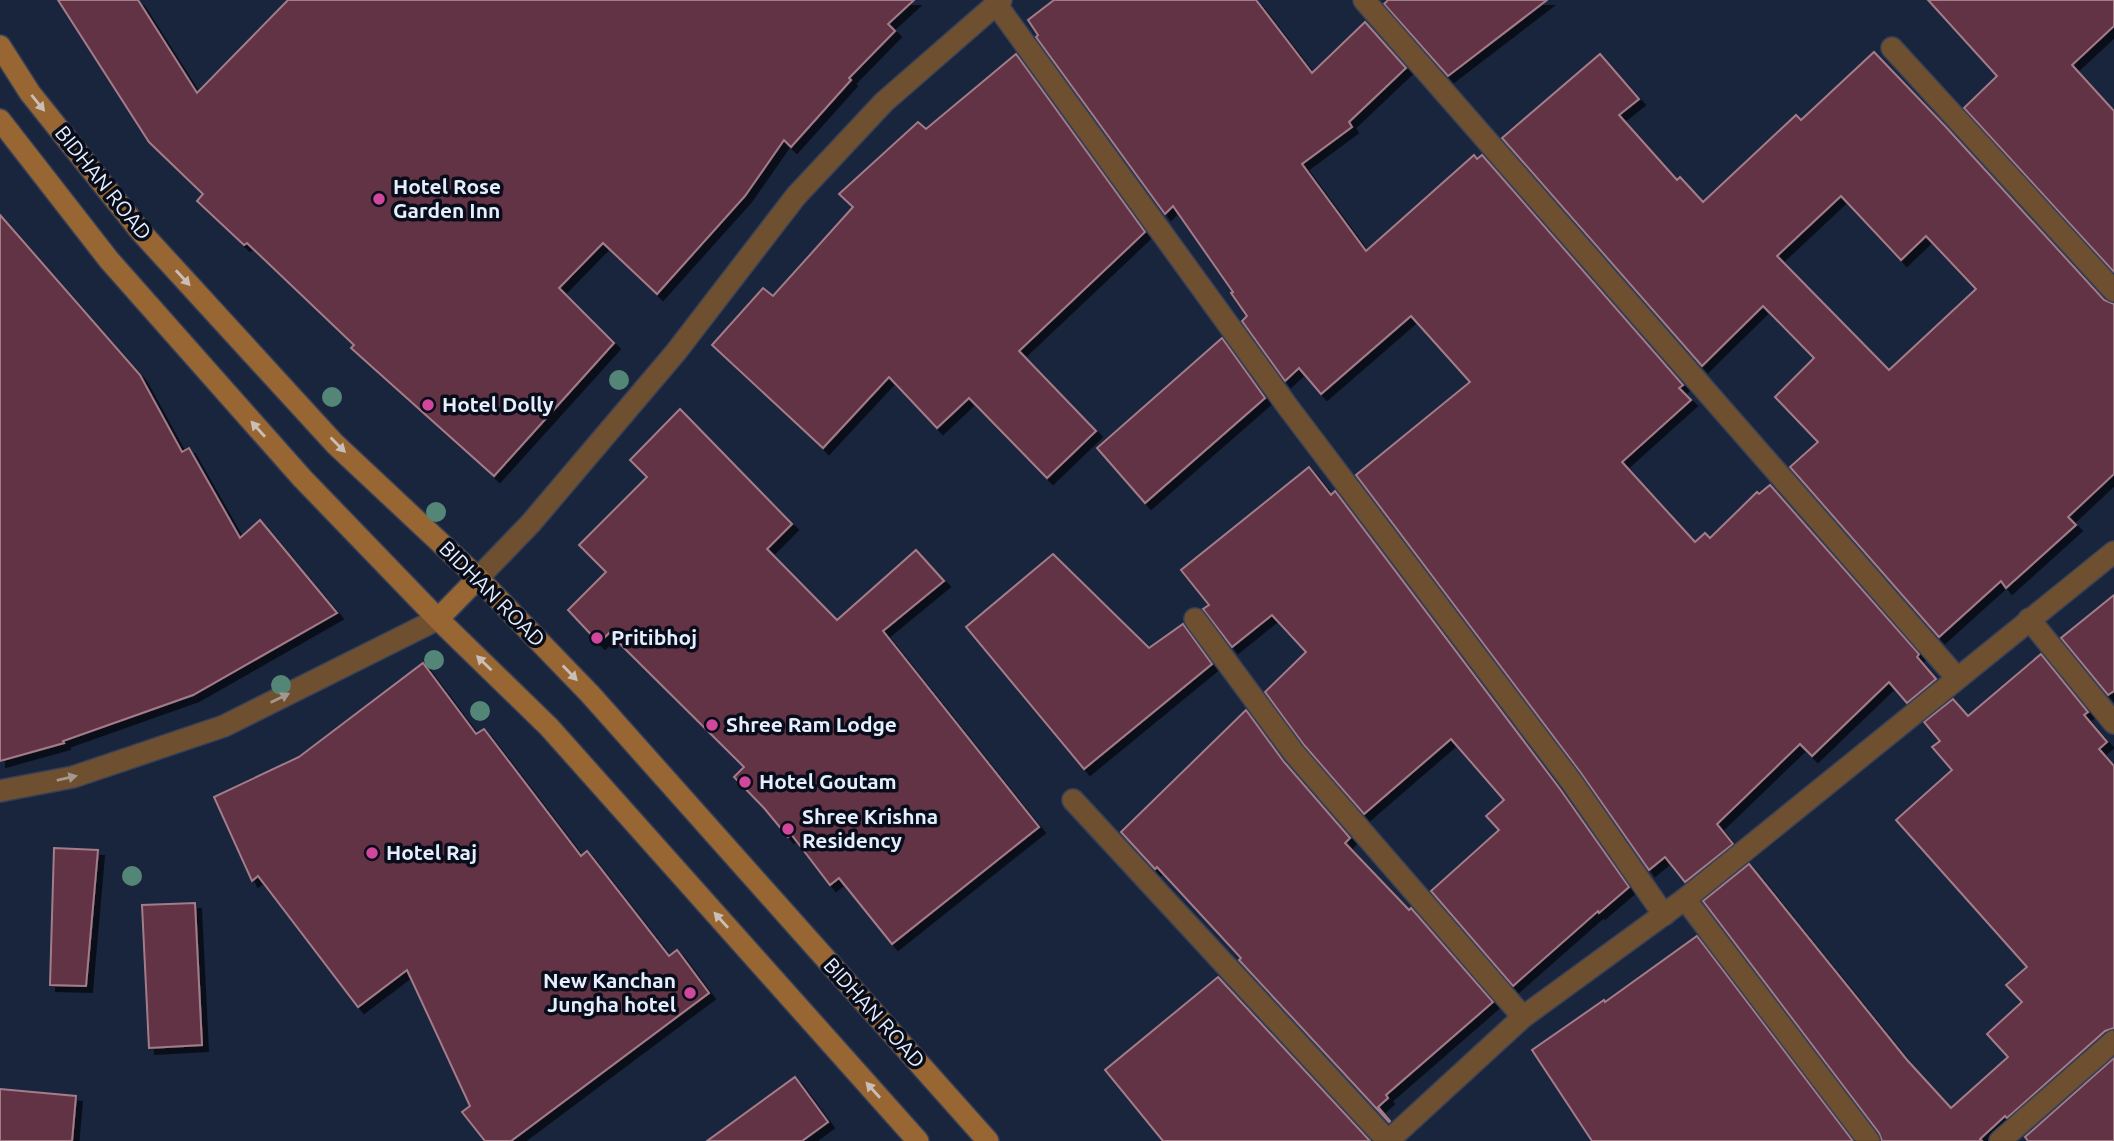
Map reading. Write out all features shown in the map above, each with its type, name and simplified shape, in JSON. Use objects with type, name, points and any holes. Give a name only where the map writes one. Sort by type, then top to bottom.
[{"type":"main road","name":"BIDHAN ROAD","points":[[0,46],[30,93],[141,232],[335,444],[478,578],[590,694],[988,1141]]},
{"type":"main road","name":"BIDHAN ROAD","points":[[0,120],[109,260],[302,478],[549,727],[918,1141]]},
{"type":"main road","points":[[439,618],[478,578]]},
{"type":"street","points":[[1364,0],[1957,678]]},
{"type":"street","points":[[478,578],[531,523],[676,352],[796,195],[884,102],[998,2],[1288,407],[1571,781],[1664,915]]},
{"type":"street","points":[[1892,48],[2114,291]]},
{"type":"street","points":[[1073,800],[1388,1141],[1523,1017],[1685,899],[2114,552]]},
{"type":"street","points":[[0,791],[73,777],[224,726],[439,618]]},
{"type":"street","points":[[1195,619],[1294,753],[1523,1017]]},
{"type":"street","points":[[2029,619],[2114,723]]},
{"type":"street","points":[[1685,899],[1869,1141]]},
{"type":"street","points":[[2000,1141],[2114,1041]]},
{"type":"building","points":[[58,0],[138,0],[197,93],[288,0],[914,0],[888,24],[895,31],[849,78],[851,80],[791,147],[784,140],[745,196],[657,294],[603,243],[559,288],[614,343],[494,476],[351,348],[354,345],[247,243],[244,245],[197,201],[203,194],[149,142]]},
{"type":"building","points":[[1054,0],[1256,0],[1312,73],[1365,22],[1406,68],[1349,122],[1352,127],[1302,164],[1366,251],[1474,155],[1477,159],[1482,155],[1683,385],[1679,388],[1691,400],[1622,462],[1695,542],[1705,533],[1710,538],[1757,492],[1759,494],[1770,485],[1919,654],[1917,657],[1936,679],[1907,703],[1889,682],[1812,756],[1800,744],[1717,824],[1733,844],[1685,882],[1665,857],[1649,870],[1581,773],[1356,475],[1470,382],[1411,316],[1321,394],[1299,368],[1285,381],[1242,321],[1247,316],[1231,293],[1233,292],[1173,206],[1165,214],[1036,37],[1038,35],[1028,20]]},
{"type":"building","points":[[1388,0],[1547,0],[1448,76],[1384,4]]},
{"type":"building","points":[[1928,0],[2114,0],[2114,26],[2072,65],[2114,111],[2114,272],[1964,108],[1997,76]]},
{"type":"building","points":[[1874,52],[2104,300],[2114,304],[2114,474],[2068,517],[2076,525],[2006,588],[2001,581],[1939,637],[1790,467],[1818,442],[1775,397],[1814,358],[1763,306],[1702,366],[1502,138],[1600,54],[1639,99],[1619,115],[1677,180],[1680,177],[1703,202],[1796,115],[1801,120]],"holes":[[[1841,196],[1901,260],[1926,236],[1976,289],[1889,370],[1777,256]]]},
{"type":"building","points":[[1016,54],[1145,232],[1019,351],[1096,431],[1047,478],[969,398],[937,428],[889,377],[823,448],[712,345],[763,288],[773,296],[853,207],[839,194],[918,122],[926,129]]},
{"type":"building","points":[[0,215],[140,375],[182,452],[189,448],[240,538],[260,520],[337,613],[193,695],[63,741],[64,743],[0,761]]},
{"type":"building","points":[[1222,338],[1265,398],[1145,503],[1097,448]]},
{"type":"building","points":[[680,409],[792,524],[767,549],[837,620],[916,550],[944,581],[883,631],[1039,827],[892,944],[839,878],[830,885],[791,834],[788,837],[734,777],[744,767],[609,633],[599,643],[568,610],[606,572],[579,545],[647,477],[630,460]]},
{"type":"building","points":[[1309,467],[1331,495],[1335,491],[1560,789],[1629,887],[1513,986],[1431,891],[1499,830],[1486,816],[1504,800],[1451,739],[1364,814],[1304,745],[1265,692],[1306,652],[1272,615],[1232,647],[1203,609],[1209,605],[1181,570]]},
{"type":"building","points":[[1053,554],[1149,648],[1183,624],[1212,664],[1084,769],[966,627]]},
{"type":"building","points":[[2114,595],[2114,691],[2108,695],[2061,638]]},
{"type":"building","points":[[2041,654],[2088,712],[2084,715],[2107,742],[2099,749],[2114,766],[2114,1028],[2105,1031],[2007,1118],[2005,1116],[1980,1139],[1982,1141],[1882,1141],[1879,1133],[1703,901],[1749,864],[1907,1060],[1951,1108],[2008,1057],[1987,1034],[2022,1002],[2006,985],[2027,967],[1896,820],[1952,770],[1932,747],[1940,741],[1924,722],[1953,699],[1968,716]]},
{"type":"building","points":[[423,663],[476,734],[484,729],[581,856],[587,851],[669,956],[677,950],[709,993],[511,1141],[485,1141],[462,1112],[470,1106],[407,970],[358,1007],[258,876],[252,881],[214,797],[299,757]]},
{"type":"building","points":[[1246,710],[1284,762],[1350,838],[1345,843],[1409,910],[1411,908],[1493,1002],[1386,1095],[1388,1098],[1378,1107],[1389,1122],[1157,867],[1155,869],[1121,832]]},
{"type":"building","points":[[54,848],[98,850],[86,986],[50,985]]},
{"type":"building","points":[[195,903],[202,1045],[149,1048],[142,905]]},
{"type":"building","points":[[1697,936],[1853,1141],[1592,1141],[1532,1050]]},
{"type":"building","points":[[1218,977],[1370,1141],[1163,1141],[1105,1070]]},
{"type":"building","points":[[2114,1058],[2114,1141],[2028,1141],[2025,1137]]},
{"type":"building","points":[[795,1077],[828,1122],[802,1141],[707,1141]]},
{"type":"building","points":[[0,1089],[76,1096],[72,1141],[0,1141]]},
{"type":"place","name":"Hotel Rose Garden Inn","points":[[379,199]]},
{"type":"place","name":"Hotel Dolly","points":[[428,405]]},
{"type":"place","name":"Pritibhoj","points":[[597,638]]},
{"type":"place","name":"Shree Ram Lodge","points":[[712,725]]},
{"type":"place","name":"Hotel Goutam","points":[[745,782]]},
{"type":"place","name":"Shree Krishna Residency","points":[[788,829]]},
{"type":"place","name":"Hotel Raj","points":[[372,853]]},
{"type":"place","name":"New Kanchan Jungha hotel","points":[[690,993]]}]
